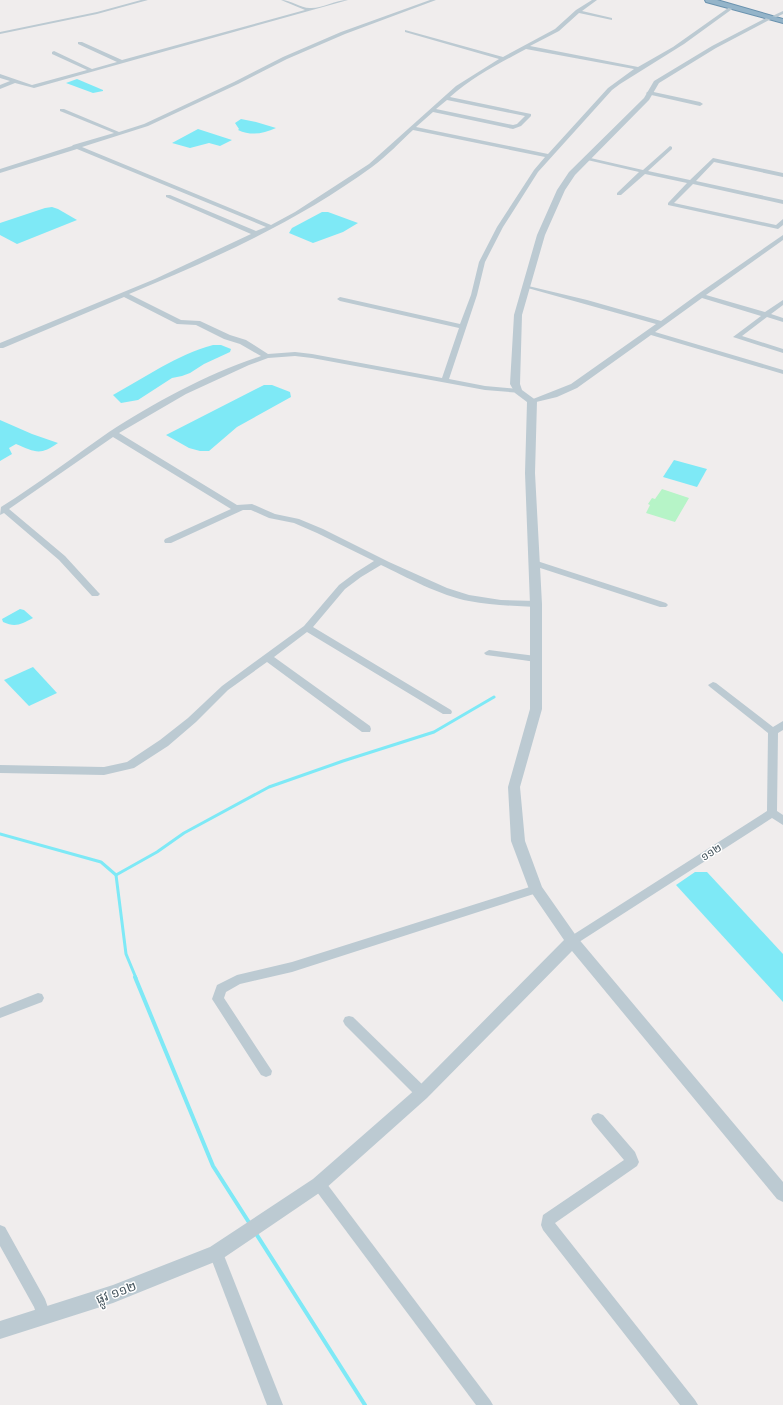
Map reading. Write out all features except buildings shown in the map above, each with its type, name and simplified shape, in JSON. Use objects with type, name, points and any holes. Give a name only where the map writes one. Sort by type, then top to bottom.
[{"type":"highway","points":[[709,0],[783,21]]},
{"type":"street","points":[[0,33],[97,13],[146,0]]},
{"type":"street","points":[[283,0],[310,10]]},
{"type":"street","points":[[0,76],[13,82],[32,87],[346,0]]},
{"type":"street","points":[[0,171],[75,146],[120,134],[146,125],[197,102],[285,58],[343,33],[434,0]]},
{"type":"street","points":[[0,346],[124,294],[270,227],[350,180],[371,165],[458,87],[492,65],[557,30],[578,11],[595,0]]},
{"type":"street","points":[[446,380],[482,262],[506,216],[536,171],[548,156],[621,79],[676,47],[713,23],[733,7]]},
{"type":"street","points":[[578,11],[610,19]]},
{"type":"street","points":[[518,392],[515,379],[518,315],[541,235],[561,190],[572,174],[647,99],[656,82],[662,77],[714,47],[783,12]]},
{"type":"street","points":[[407,31],[504,59]]},
{"type":"street","points":[[80,43],[121,62]]},
{"type":"street","points":[[525,47],[638,68]]},
{"type":"street","points":[[54,53],[91,70]]},
{"type":"street","points":[[0,87],[13,82]]},
{"type":"street","points":[[649,93],[700,104]]},
{"type":"street","points":[[432,110],[514,126],[519,126],[529,115],[446,98]]},
{"type":"street","points":[[62,110],[120,134]]},
{"type":"street","points":[[411,128],[548,156]]},
{"type":"street","points":[[75,146],[270,227]]},
{"type":"street","points":[[619,194],[670,148]]},
{"type":"street","points":[[586,159],[783,202]]},
{"type":"street","points":[[783,175],[713,160],[670,204],[778,227],[783,221]]},
{"type":"street","points":[[168,196],[257,234]]},
{"type":"street","points":[[95,594],[62,558],[2,510],[113,433],[183,392],[246,363],[267,356],[295,354],[485,388],[518,392],[532,401],[554,395],[574,386],[783,237]]},
{"type":"street","points":[[526,286],[661,323]]},
{"type":"street","points":[[703,293],[769,313],[783,320]]},
{"type":"street","points":[[124,294],[180,322],[197,323],[227,337],[243,342],[267,356]]},
{"type":"street","points":[[340,300],[463,327]]},
{"type":"street","points":[[783,302],[737,337],[783,351]]},
{"type":"street","points":[[769,313],[783,314]]},
{"type":"street","points":[[649,332],[783,372]]},
{"type":"street","points":[[532,401],[530,467],[536,604],[536,709],[514,787],[518,841],[536,889],[572,941],[783,1194]]},
{"type":"street","points":[[113,433],[229,505],[241,508]]},
{"type":"street","points":[[168,541],[241,508],[252,507],[272,516],[296,521],[320,531],[381,562],[444,590],[468,598],[501,603],[536,604]]},
{"type":"street","points":[[0,769],[104,772],[130,765],[164,743],[192,720],[225,688],[307,628],[316,619],[336,592],[364,569],[381,562]]},
{"type":"street","points":[[534,563],[663,605]]},
{"type":"street","points":[[307,628],[447,712]]},
{"type":"street","points":[[489,653],[536,659]]},
{"type":"street","points":[[268,657],[366,729]]},
{"type":"street","points":[[713,685],[773,732]]},
{"type":"street","points":[[773,732],[783,725]]},
{"type":"street","points":[[773,732],[772,813],[783,822]]},
{"type":"street","name":"១១២","points":[[572,941],[772,813]]},
{"type":"street","points":[[266,1072],[218,999],[221,989],[237,980],[292,967],[536,889]]},
{"type":"street","name":"ផ្លូវ ១១២","points":[[0,1330],[113,1294],[222,1249],[302,1196],[319,1184],[422,1093],[572,941]]},
{"type":"street","points":[[0,1013],[38,998]]},
{"type":"street","points":[[349,1021],[422,1093]]},
{"type":"street","points":[[598,1119],[630,1156],[632,1162],[548,1220],[548,1225],[690,1405]]},
{"type":"street","points":[[319,1184],[485,1405]]},
{"type":"street","points":[[0,1232],[40,1304],[44,1316]]},
{"type":"street","points":[[222,1249],[275,1405]]},
{"type":"green space","points":[[662,489],[689,498],[675,522],[646,513],[650,505],[648,504],[652,498],[655,499]]},
{"type":"water","points":[[77,79],[103,91],[93,93],[66,83]]},
{"type":"water","points":[[241,119],[276,128],[257,134],[243,132],[238,130],[239,129],[235,123]]},
{"type":"water","points":[[198,129],[232,140],[220,146],[209,143],[190,148],[172,143]]},
{"type":"water","points":[[52,207],[77,220],[17,244],[0,235],[0,223]]},
{"type":"water","points":[[322,212],[328,212],[358,223],[343,232],[313,243],[289,233],[292,228]]},
{"type":"water","points":[[213,345],[221,345],[231,349],[230,352],[204,364],[190,373],[172,378],[138,400],[121,403],[113,395],[186,354]]},
{"type":"water","points":[[264,385],[272,385],[290,392],[291,397],[237,427],[209,451],[200,451],[189,448],[166,435]]},
{"type":"water","points":[[0,420],[32,434],[58,443],[47,450],[42,451],[33,451],[16,444],[9,448],[12,454],[0,461]]},
{"type":"water","points":[[674,460],[707,469],[697,487],[663,477]]},
{"type":"water","points":[[20,609],[24,610],[33,618],[15,625],[3,622],[2,619]]},
{"type":"water","points":[[33,667],[57,693],[29,706],[4,680]]},
{"type":"water","points":[[695,872],[707,872],[783,954],[783,1002],[676,885]]},
{"type":"waterway","points":[[116,875],[157,852],[184,833],[269,787],[343,761],[434,732],[494,697]]},
{"type":"waterway","points":[[0,834],[101,862],[116,875]]},
{"type":"waterway","points":[[116,875],[126,954],[136,978]]},
{"type":"waterway","points":[[135,977],[213,1166],[250,1224]]},
{"type":"waterway","points":[[255,1232],[365,1405]]}]
